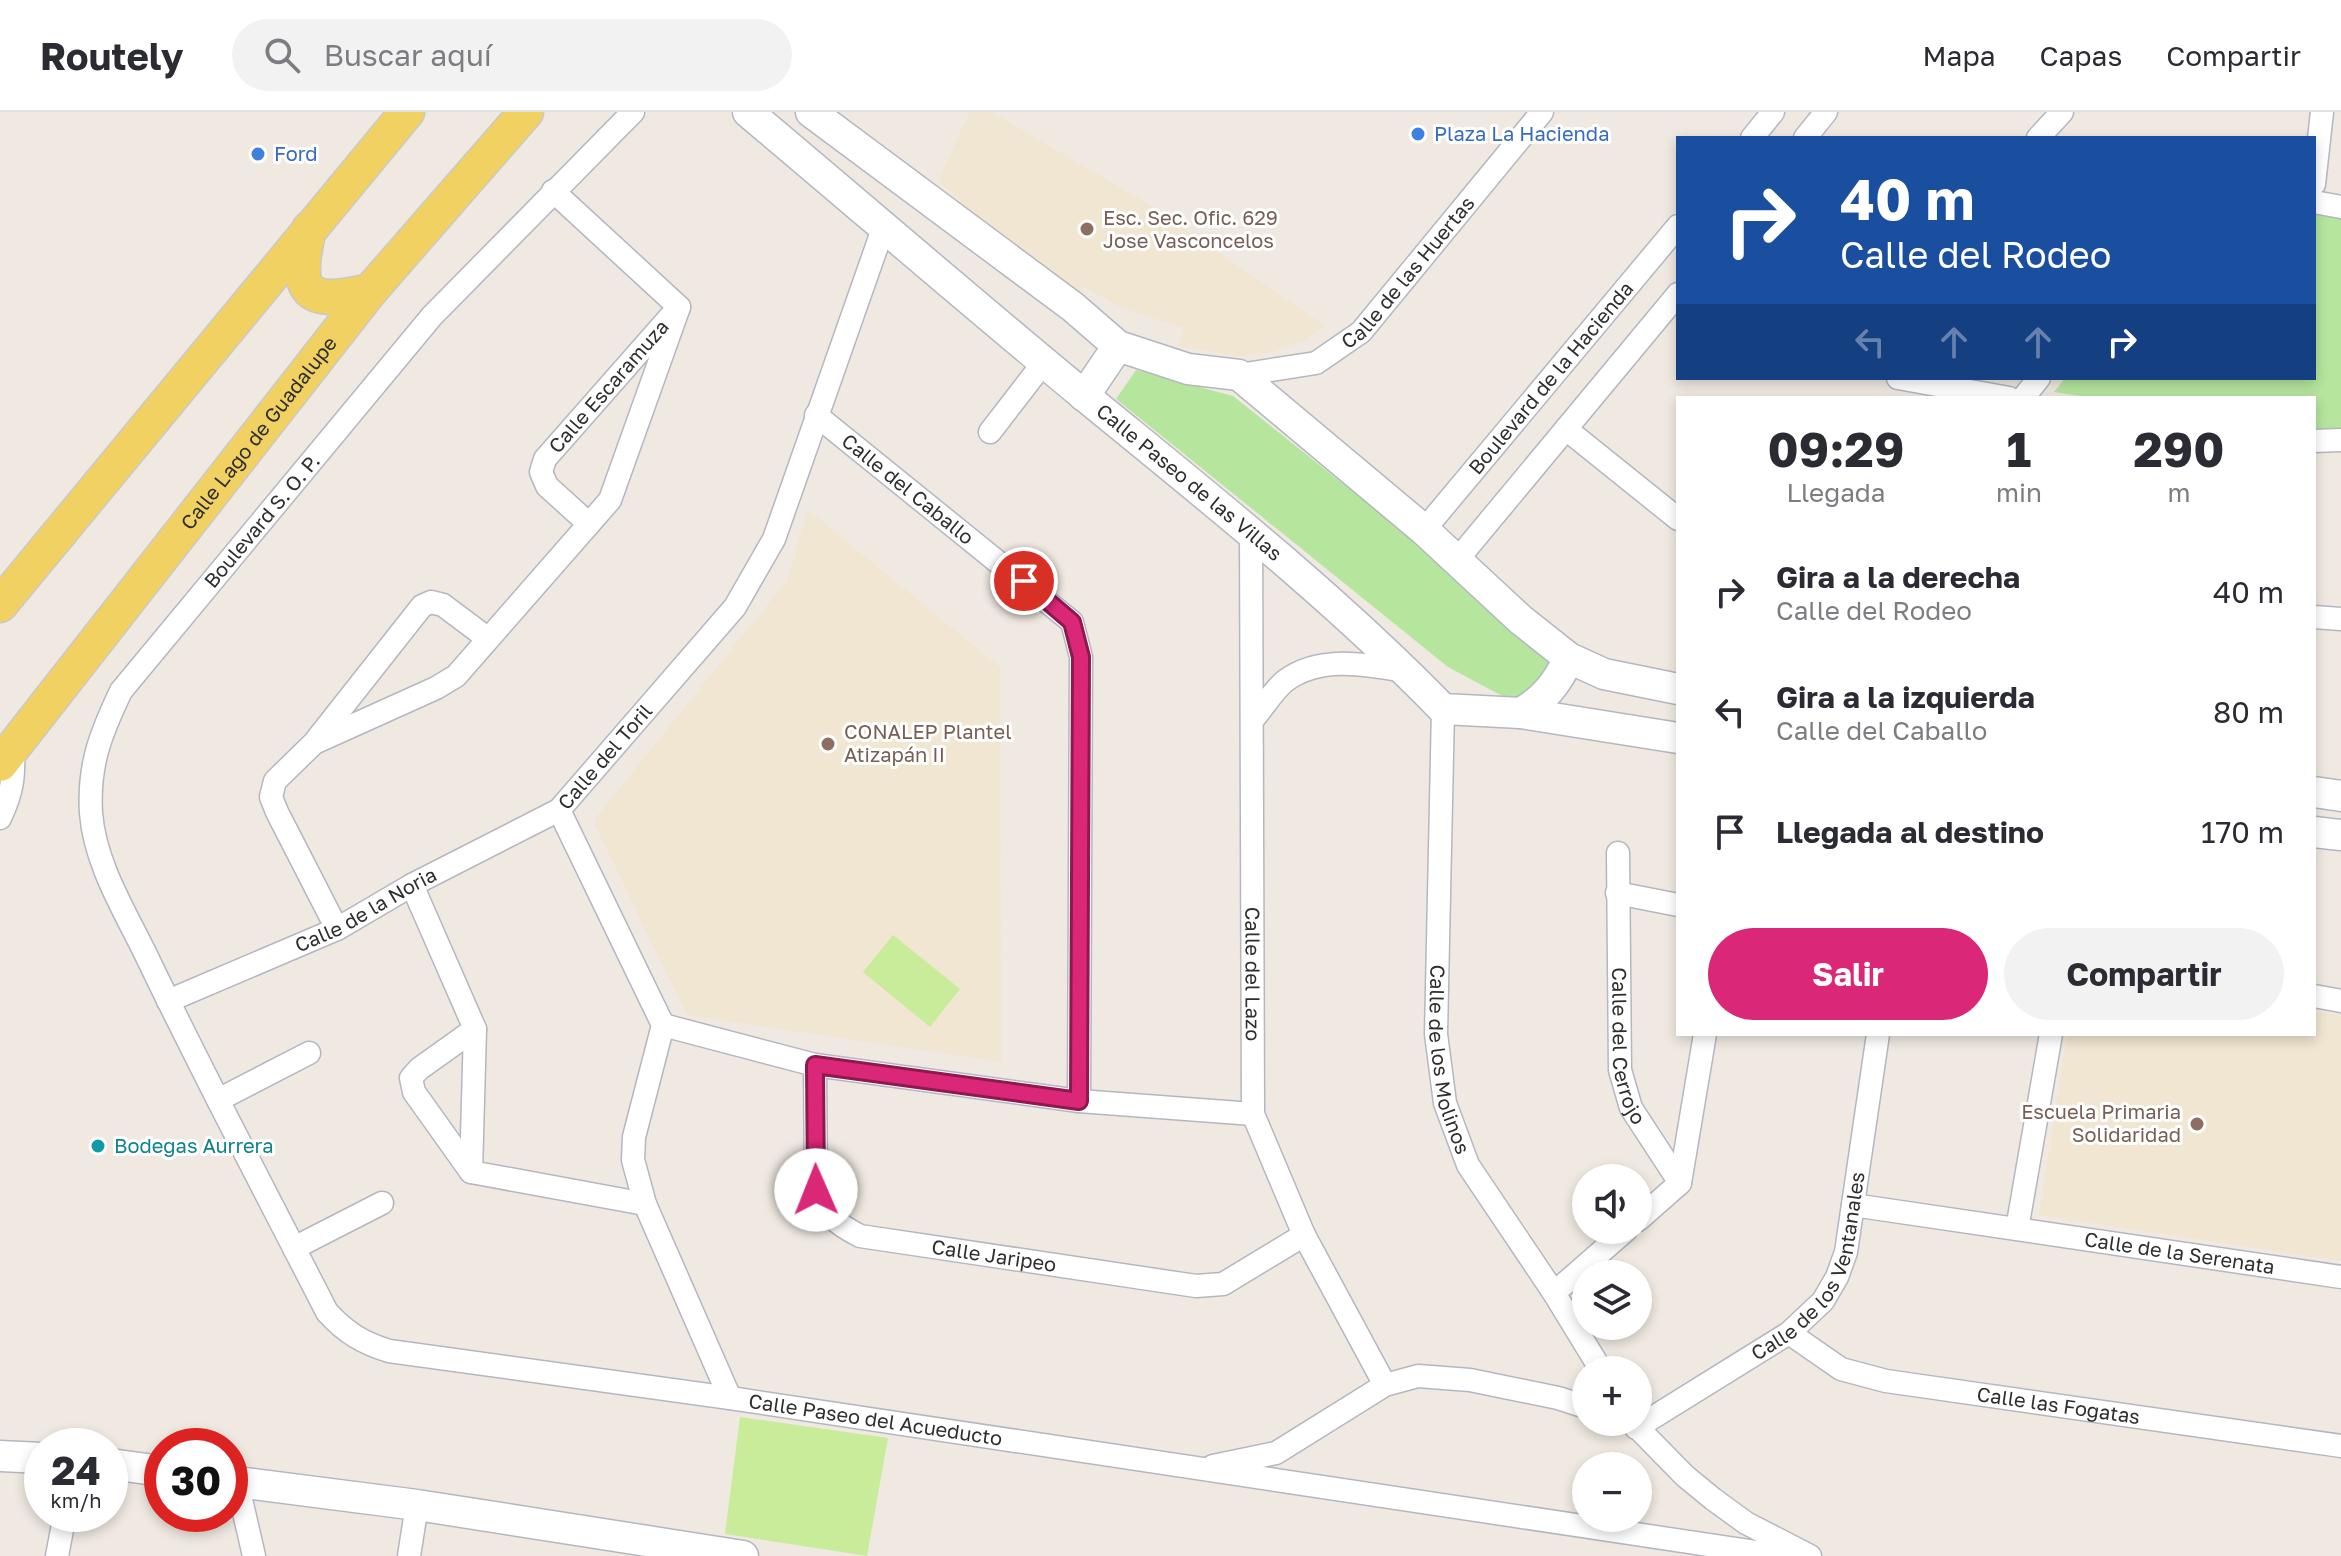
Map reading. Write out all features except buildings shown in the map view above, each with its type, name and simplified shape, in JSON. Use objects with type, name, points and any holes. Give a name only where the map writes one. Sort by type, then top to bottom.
[{"type":"main road","points":[[0,605],[407,112]]},
{"type":"main road","name":"Calle Lago de Guadalupe","points":[[7,755],[370,291],[526,112]]},
{"type":"main road","points":[[309,228],[302,278],[308,290],[322,296],[344,297],[370,291]]},
{"type":"street","name":"Boulevard S. O. P.","points":[[168,1001],[101,862],[91,815],[91,773],[100,735],[121,691],[432,316],[633,112]]},
{"type":"street","name":"Calle Paseo de las Villas","points":[[748,112],[1084,396],[1251,530],[1407,672],[1443,709]]},
{"type":"street","points":[[781,140],[803,112]]},
{"type":"street","points":[[811,112],[1073,307],[1118,346],[1188,369],[1239,375],[1424,530],[1521,620],[1569,658],[1604,674],[1676,689]]},
{"type":"street","name":"Calle de las Huertas","points":[[1239,375],[1316,363],[1361,332],[1542,112]]},
{"type":"street","points":[[1754,136],[1773,112]]},
{"type":"street","points":[[1807,136],[1826,112]]},
{"type":"street","points":[[2040,136],[2062,112]]},
{"type":"street","points":[[2316,166],[2322,112]]},
{"type":"street","name":"Calle Escaramuza","points":[[553,191],[679,307],[545,459],[541,472],[547,486],[589,524]]},
{"type":"street","points":[[2316,202],[2341,207]]},
{"type":"street","name":"Calle del Toril","points":[[663,1025],[559,810],[735,607],[774,539],[884,226]]},
{"type":"street","name":"Boulevard de la Hacienda","points":[[1424,530],[1676,228]]},
{"type":"street","points":[[1457,560],[1676,296]]},
{"type":"street","points":[[314,743],[456,676],[610,500],[679,307]]},
{"type":"street","points":[[1084,396],[1118,346]]},
{"type":"street","points":[[990,432],[1044,362]]},
{"type":"street","points":[[1909,380],[1998,396]]},
{"type":"street","points":[[2025,396],[2037,380]]},
{"type":"street","name":"Calle del Caballo","points":[[816,415],[1072,622],[1081,657],[1079,1101]]},
{"type":"street","points":[[1566,429],[1676,517]]},
{"type":"street","points":[[2316,441],[2341,440]]},
{"type":"street","name":"Calle del Lazo","points":[[1251,530],[1253,1114],[1304,1235],[1385,1385]]},
{"type":"street","points":[[337,929],[271,797],[275,781],[314,743],[422,606],[431,602],[443,605],[487,638]]},
{"type":"street","points":[[2316,617],[2341,619]]},
{"type":"street","points":[[1521,713],[1550,692],[1569,658]]},
{"type":"street","points":[[1253,719],[1284,681],[1314,666],[1359,663],[1407,672]]},
{"type":"street","points":[[1443,709],[1521,713],[1676,738]]},
{"type":"street","name":"Calle de los Molinos","points":[[1443,709],[1436,1034],[1445,1103],[1468,1165],[1592,1356]]},
{"type":"street","points":[[0,818],[11,796],[14,780],[7,755]]},
{"type":"street","points":[[2316,792],[2341,796]]},
{"type":"street","name":"Calle de la Noria","points":[[168,1001],[337,929],[412,885],[559,810]]},
{"type":"street","points":[[2316,832],[2341,835]]},
{"type":"street","name":"Calle del Cerrojo","points":[[1618,853],[1620,1070],[1631,1108],[1680,1183]]},
{"type":"street","points":[[412,885],[475,1029],[471,1172]]},
{"type":"street","points":[[1617,893],[1676,905]]},
{"type":"street","points":[[2316,996],[2341,1001]]},
{"type":"street","name":"Calle Paseo del Acueducto","points":[[168,1001],[327,1312],[342,1329],[365,1344],[389,1351],[730,1398],[1199,1469],[1760,1542],[1782,1556]]},
{"type":"street","points":[[730,1398],[645,1204],[633,1160],[634,1137],[663,1025],[815,1065],[1079,1101],[1253,1114]]},
{"type":"street","points":[[475,1029],[411,1078],[414,1092],[471,1172],[645,1204]]},
{"type":"street","points":[[1652,1208],[1680,1183],[1705,1036]]},
{"type":"street","name":"Calle de los Ventanales","points":[[1652,1412],[1789,1333],[1823,1301],[1837,1277],[1846,1252],[1878,1036]]},
{"type":"street","points":[[2017,1229],[2051,1036]]},
{"type":"street","points":[[218,1100],[309,1053]]},
{"type":"street","name":"Calle Jaripeo","points":[[815,1065],[816,1190],[837,1224],[860,1236],[1196,1286],[1223,1284],[1304,1235]]},
{"type":"street","points":[[294,1248],[382,1203]]},
{"type":"street","name":"Calle de la Serenata","points":[[1853,1205],[2341,1277]]},
{"type":"street","points":[[1554,1293],[1610,1244]]},
{"type":"street","name":"Calle las Fogatas","points":[[1789,1333],[1841,1369],[1886,1381],[2341,1446]]},
{"type":"street","points":[[1199,1469],[1276,1453],[1385,1385],[1418,1376],[1470,1380],[1572,1402]]},
{"type":"street","points":[[1643,1436],[1685,1476],[1746,1523],[1760,1542],[1810,1556]]},
{"type":"street","points":[[0,1456],[24,1457]]},
{"type":"street","points":[[248,1483],[417,1505],[743,1556]]},
{"type":"street","points":[[409,1556],[417,1505]]},
{"type":"street","points":[[57,1556],[62,1532]]},
{"type":"street","points":[[247,1532],[254,1556]]},
{"type":"shaded area","points":[[970,112],[992,112],[1150,205],[1325,326],[1304,340],[1269,353],[1238,356],[1178,346],[1184,328],[1122,308],[1086,288],[1079,293],[1007,246],[938,180]]},
{"type":"shaded area","name":"CONALEP Plantel Atizapán II","points":[[808,510],[1000,667],[1001,1062],[687,1015],[593,821],[786,582]]},
{"type":"shaded area","name":"Escuela Primaria Solidaridad","points":[[2316,1011],[2341,1016],[2341,1261],[2039,1215],[2067,1036],[2316,1036]]},
{"type":"green space","points":[[2316,214],[2341,217],[2341,433],[2316,430],[2316,396],[2081,396],[2054,392],[2063,380],[2316,380]]},
{"type":"green space","points":[[1136,370],[1233,396],[1396,526],[1554,664],[1531,697],[1508,699],[1448,667],[1116,399]]},
{"type":"green space","points":[[893,935],[960,989],[930,1027],[863,972]]},
{"type":"green space","points":[[740,1417],[888,1438],[867,1556],[725,1534]]},
{"type":"place","name":"Plaza La Hacienda","points":[[1418,134]]},
{"type":"place","name":"Ford","points":[[258,154]]},
{"type":"place","name":"Esc. Sec. Ofic. 629 Jose Vasconcelos","points":[[1087,229]]},
{"type":"place","name":"CONALEP Plantel Atizapán II","points":[[828,744]]},
{"type":"place","name":"Escuela Primaria Solidaridad","points":[[2197,1124]]},
{"type":"place","name":"Bodegas Aurrera","points":[[98,1146]]},
{"type":"route","points":[[816,1190],[815,1065],[1079,1101],[1081,657],[1072,622],[1024,581]]}]
